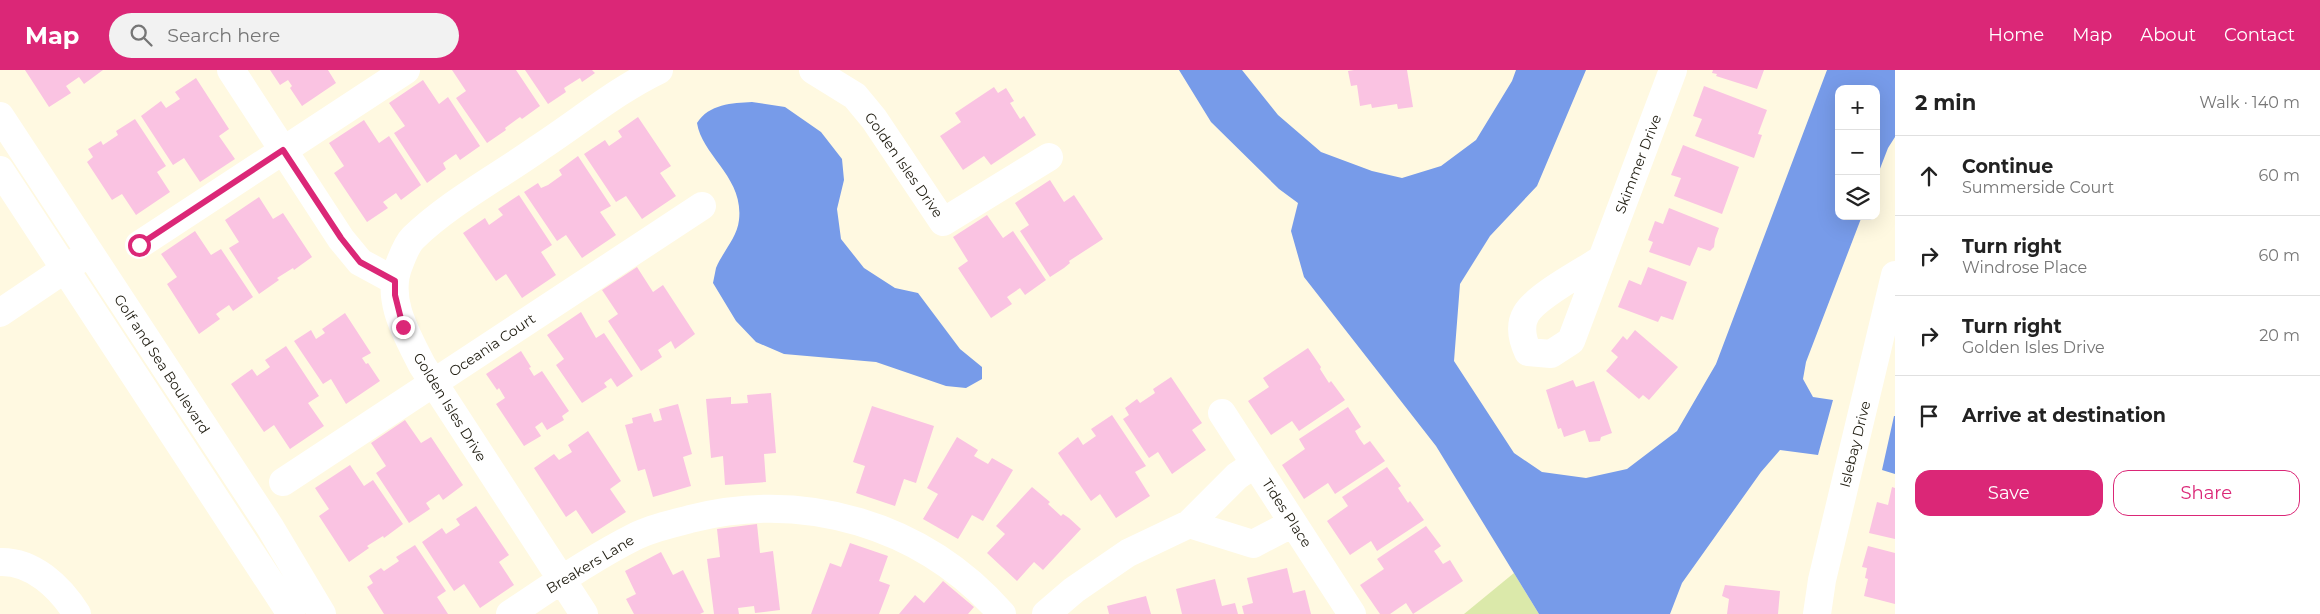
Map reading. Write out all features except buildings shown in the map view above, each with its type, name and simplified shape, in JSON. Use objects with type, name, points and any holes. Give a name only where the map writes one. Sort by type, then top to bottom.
[{"type":"street","points":[[231,70],[341,238],[360,262],[395,281]]},
{"type":"street","points":[[139,245],[406,70]]},
{"type":"street","name":"Golden Isles Drive","points":[[584,614],[434,384],[403,327],[395,295],[395,281],[398,266],[412,240],[441,215],[595,111],[627,77],[660,70]]},
{"type":"street","name":"Golden Isles Drive","points":[[813,70],[855,96],[874,119],[943,222],[1049,156]]},
{"type":"street","name":"Skimmer Drive","points":[[1602,259],[1673,70]]},
{"type":"street","name":"Golf and Sea Boulevard","points":[[0,116],[270,527],[322,614]]},
{"type":"street","points":[[0,170],[291,614]]},
{"type":"street","name":"Oceania Court","points":[[283,482],[702,206]]},
{"type":"street","points":[[0,313],[89,253]]},
{"type":"street","name":"Islebay Drive","points":[[1818,614],[1822,580],[1895,275]]},
{"type":"street","name":"Tides Place","points":[[1222,413],[1352,614]]},
{"type":"street","points":[[1046,614],[1074,590],[1128,554],[1189,524],[1238,476],[1255,464]]},
{"type":"street","name":"Breakers Lane","points":[[510,614],[562,580],[636,536],[673,523],[718,513],[785,508],[828,514],[861,522],[900,537],[934,556],[972,584],[1002,614]]},
{"type":"street","points":[[1189,524],[1253,544],[1292,523]]},
{"type":"street","points":[[0,562],[14,561],[44,576],[77,614]]},
{"type":"green space","points":[[1514,573],[1539,614],[1464,614]]},
{"type":"water","points":[[1179,70],[1242,70],[1278,115],[1321,152],[1372,171],[1402,178],[1441,166],[1476,140],[1512,81],[1516,70],[1586,70],[1537,186],[1490,236],[1460,284],[1454,361],[1514,453],[1542,472],[1586,478],[1627,469],[1677,431],[1716,364],[1827,70],[1895,70],[1895,137],[1888,148],[1880,169],[1880,85],[1835,85],[1835,220],[1860,220],[1806,362],[1803,379],[1813,397],[1833,400],[1818,455],[1780,450],[1761,472],[1682,583],[1670,614],[1539,614],[1436,446],[1304,277],[1291,231],[1298,203],[1279,189],[1211,122]]},
{"type":"water","points":[[752,102],[785,107],[821,132],[842,159],[844,180],[837,209],[841,239],[864,268],[895,288],[918,293],[960,349],[982,367],[982,379],[966,388],[946,386],[876,362],[784,354],[756,342],[736,321],[713,283],[716,268],[738,227],[739,205],[729,179],[706,146],[700,135],[697,123],[714,108],[729,104]]},
{"type":"water","points":[[1895,416],[1895,474],[1882,470]]},
{"type":"route","points":[[139,245],[283,150],[341,238],[360,262],[395,281],[395,295],[403,327]]}]
